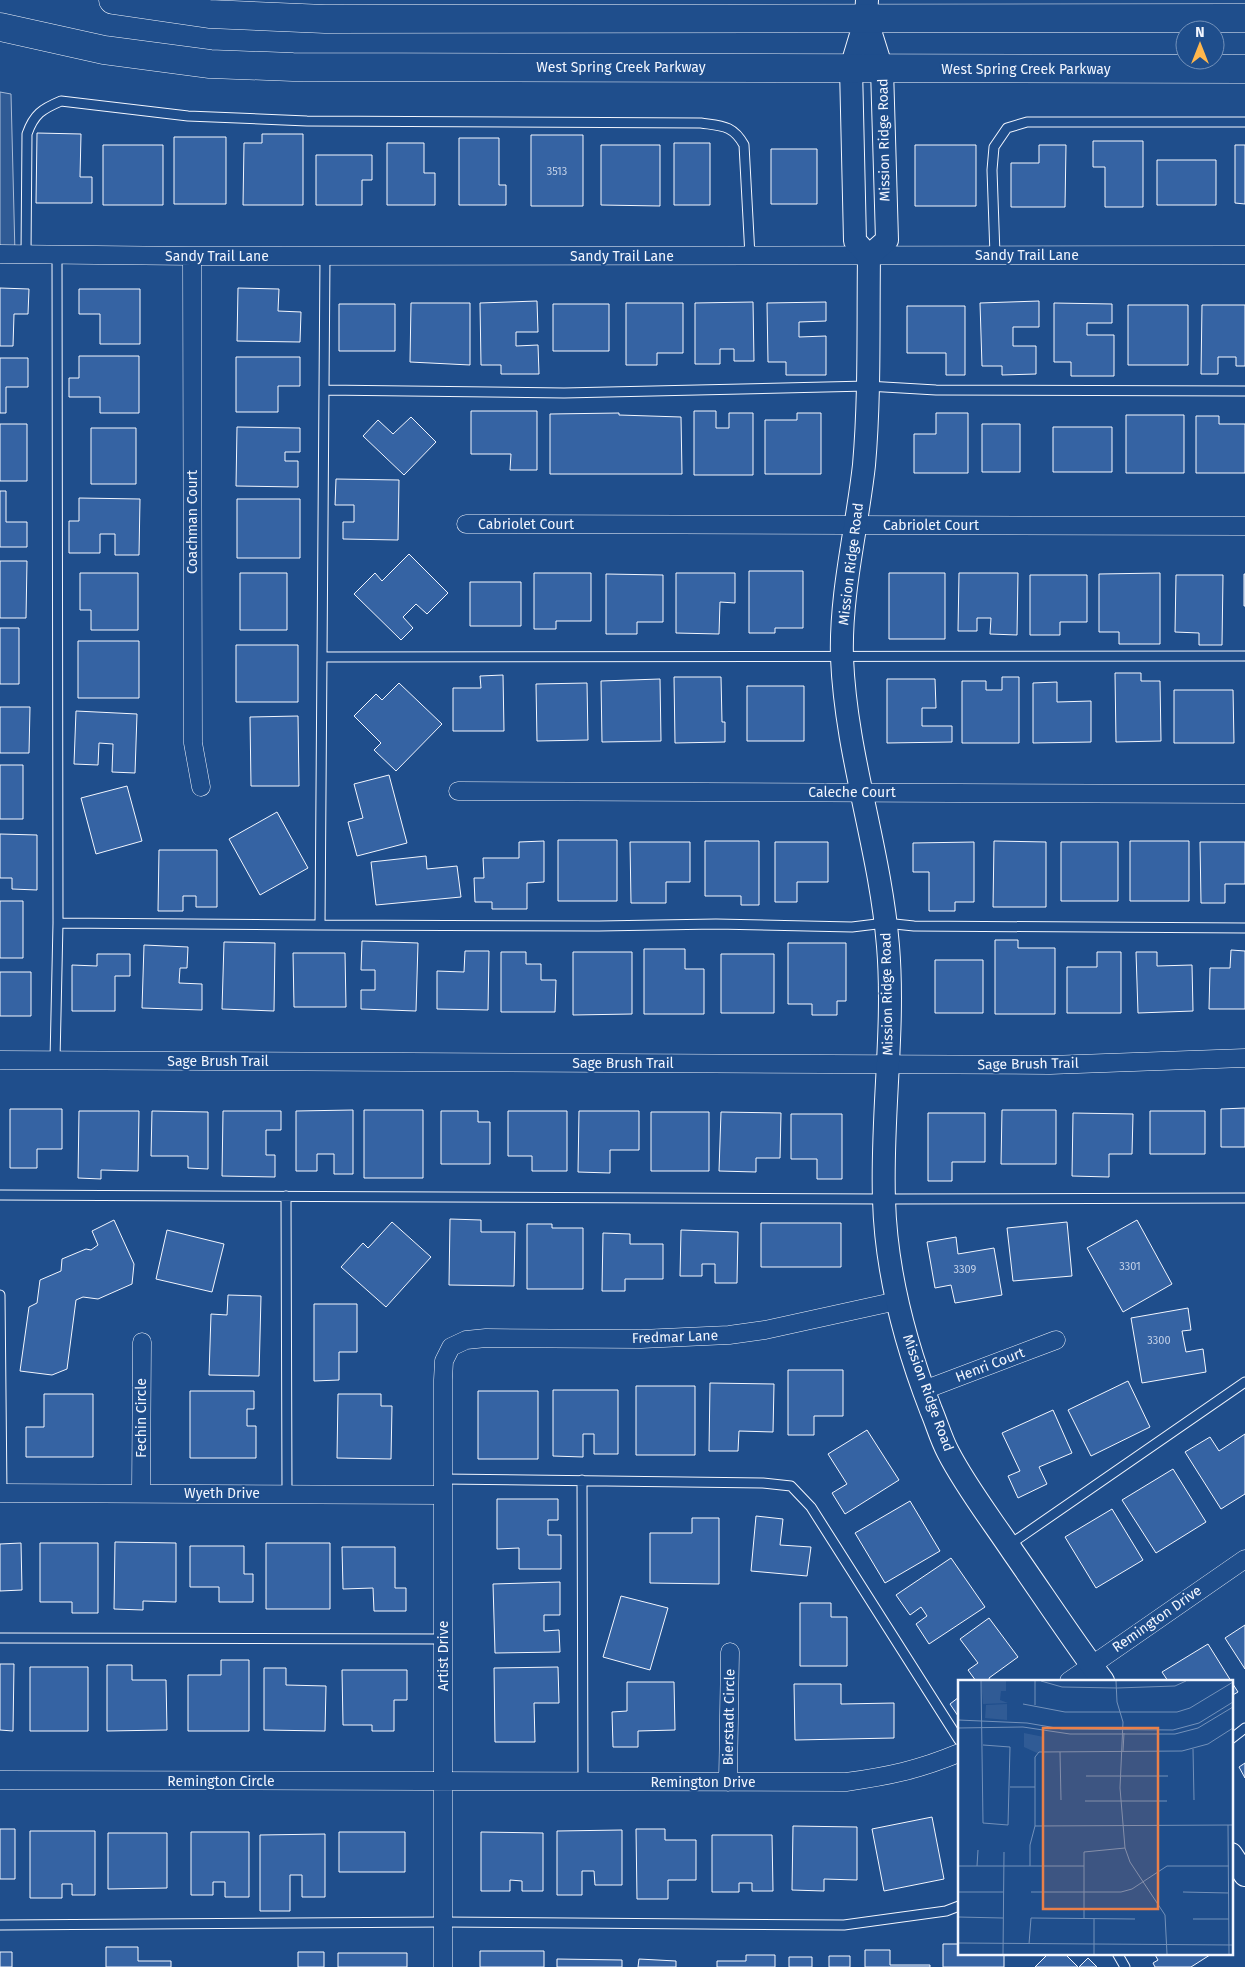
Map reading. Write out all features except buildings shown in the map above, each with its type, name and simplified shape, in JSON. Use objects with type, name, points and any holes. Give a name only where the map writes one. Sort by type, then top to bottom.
[{"type":"main road","points":[[113,0],[209,14],[325,18],[866,9],[1245,18]]},
{"type":"main road","name":"West Spring Creek Parkway","points":[[0,27],[104,50],[210,64],[293,67],[1245,69]]},
{"type":"street","points":[[866,9],[852,68],[855,240],[869,256]]},
{"type":"street","name":"Mission Ridge Road","points":[[866,9],[882,69],[887,240],[869,256],[867,428],[843,607],[842,656],[846,713],[886,923],[889,974],[884,1199],[888,1247],[897,1301],[924,1390],[947,1450],[974,1495],[1097,1673]]},
{"type":"street","name":"Sandy Trail Lane","points":[[0,254],[192,256],[1245,255]]},
{"type":"street","name":"Coachman Court","points":[[192,256],[193,743],[201,787]]},
{"type":"street","name":"Cabriolet Court","points":[[466,524],[1245,526]]},
{"type":"street","name":"Caleche Court","points":[[458,791],[1245,794]]},
{"type":"street","name":"Sage Brush Trail","points":[[0,1060],[1050,1065],[1245,1058]]},
{"type":"street","name":"Fredmar Lane","points":[[451,1347],[466,1340],[486,1338],[641,1339],[730,1335],[764,1330],[897,1301]]},
{"type":"street","name":"Henri Court","points":[[924,1390],[1056,1340]]},
{"type":"street","name":"Fechin Circle","points":[[141,1493],[142,1342]]},
{"type":"street","name":"Artist Drive","points":[[443,1967],[444,1361],[451,1347]]},
{"type":"street","name":"Wyeth Drive","points":[[1,1493],[287,1494],[443,1487]]},
{"type":"street","name":"Remington Drive","points":[[1072,1680],[1097,1673],[1245,1558]]},
{"type":"street","name":"Bierstadt Circle","points":[[728,1782],[730,1652]]},
{"type":"street","name":"Remington Drive","points":[[443,1782],[846,1782],[890,1776],[927,1766],[958,1753]]},
{"type":"street","name":"Remington Circle","points":[[0,1780],[443,1782]]},
{"type":"street","points":[[1232,1856],[1245,1875]]},
{"type":"lane","points":[[26,254],[27,134],[32,120],[45,108],[61,101],[188,116],[307,121],[701,123],[727,127],[739,134],[744,145],[750,256]]},
{"type":"lane","points":[[995,255],[992,170],[994,147],[1008,128],[1027,122],[1245,122]]},
{"type":"lane","points":[[55,1060],[58,923],[57,254]]},
{"type":"lane","points":[[320,925],[326,256]]},
{"type":"lane","points":[[325,390],[564,393],[867,386],[936,390],[1245,391]]},
{"type":"lane","points":[[322,657],[1245,656]]},
{"type":"lane","points":[[58,923],[598,926],[716,924],[852,927],[886,923],[914,926],[1245,928]]},
{"type":"lane","points":[[0,1195],[884,1199],[1245,1198]]},
{"type":"lane","points":[[286,1196],[287,1494]]},
{"type":"lane","points":[[0,1295],[1,1493]]},
{"type":"lane","points":[[1009,1546],[1245,1382]]},
{"type":"lane","points":[[443,1487],[582,1480],[764,1483],[791,1486],[810,1507],[918,1679],[958,1739]]},
{"type":"lane","points":[[582,1480],[584,1782]]},
{"type":"lane","points":[[0,1638],[443,1639]]},
{"type":"lane","points":[[1232,1738],[1245,1728]]},
{"type":"lane","points":[[0,1925],[443,1922],[844,1925],[946,1911],[958,1906]]},
{"type":"lane","points":[[1118,1954],[1126,1967]]},
{"type":"shaded area","points":[[0,92],[11,94],[15,254],[0,254]]}]
